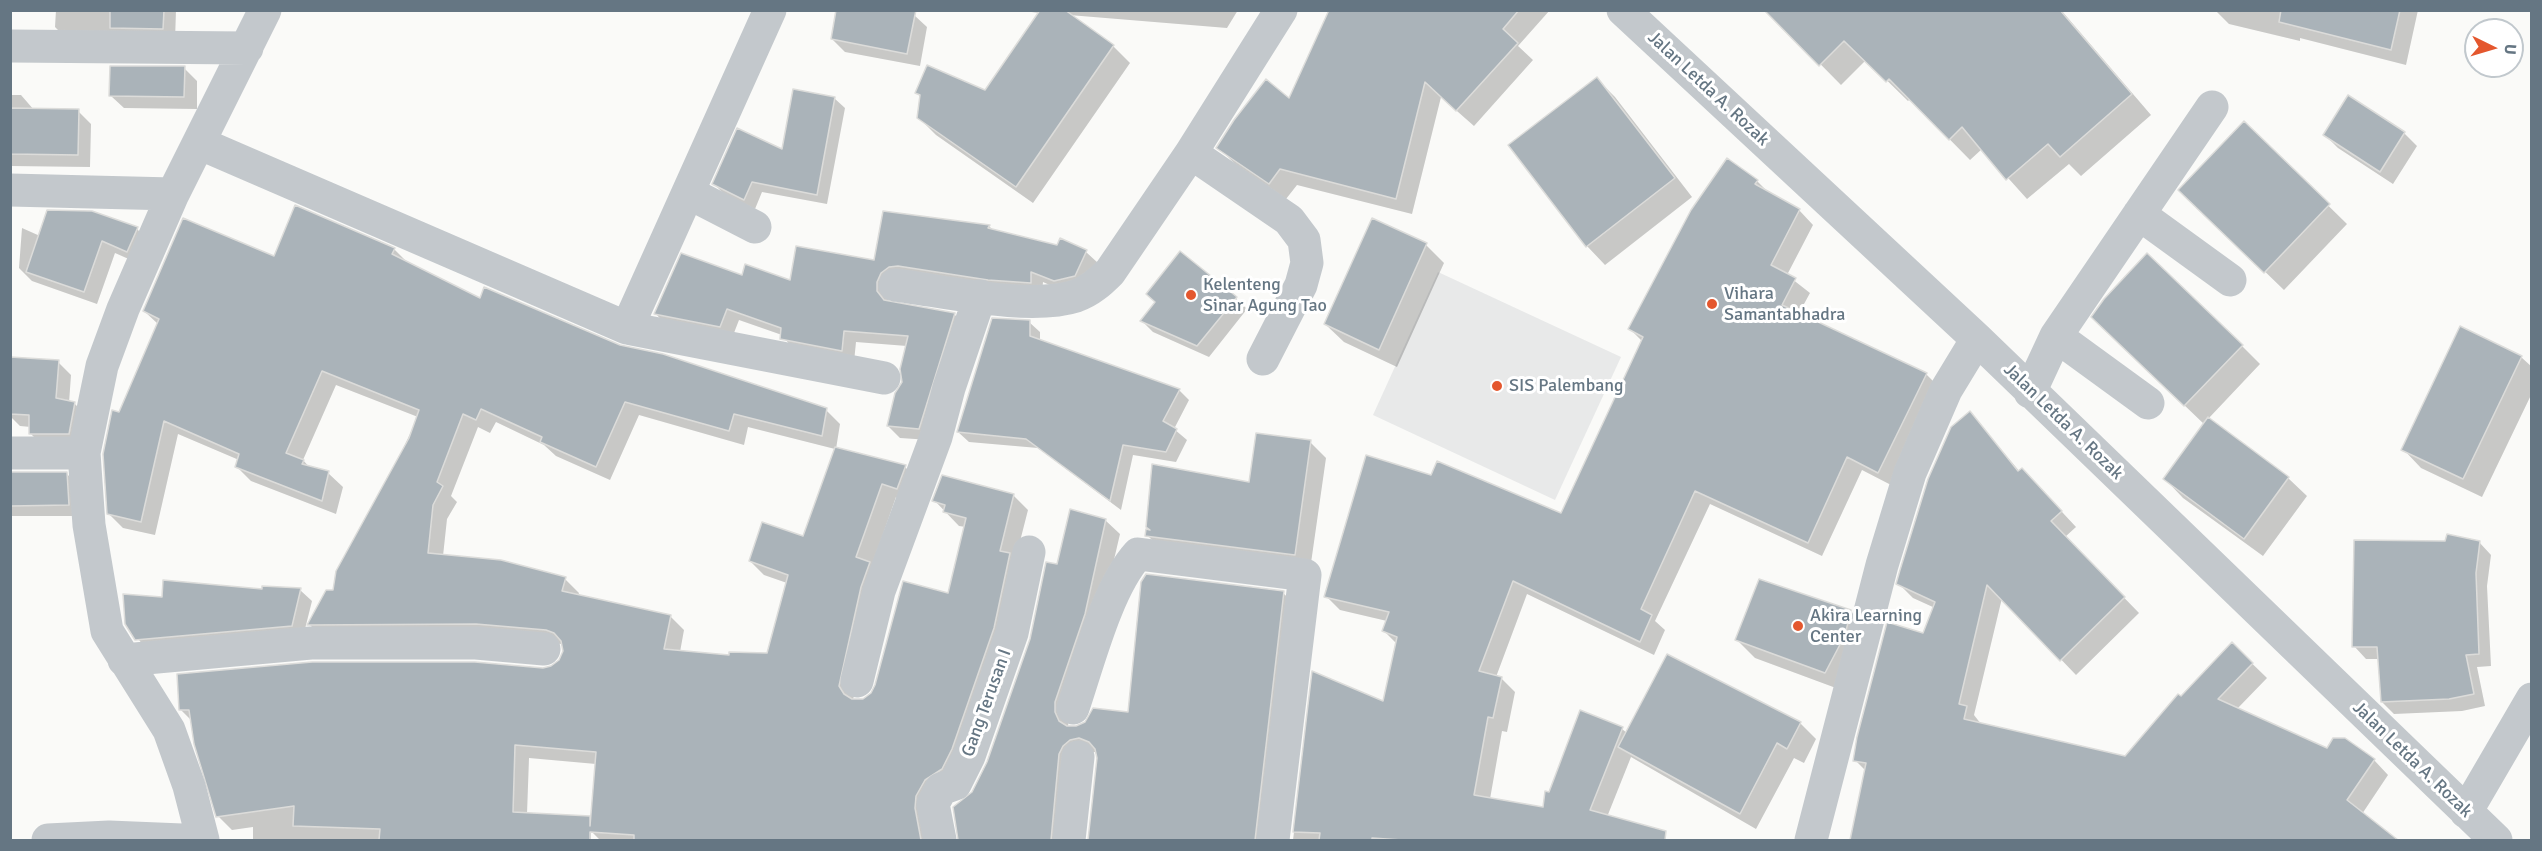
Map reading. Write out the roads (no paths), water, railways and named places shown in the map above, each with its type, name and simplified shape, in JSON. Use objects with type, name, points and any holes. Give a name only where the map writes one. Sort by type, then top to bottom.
[{"type":"street","points":[[203,840],[189,786],[169,730],[107,631],[89,525],[84,453],[102,366],[123,309],[173,194],[265,10]]},
{"type":"street","points":[[627,328],[770,10]]},
{"type":"street","points":[[895,285],[1025,302],[1075,296],[1095,287],[1110,272],[1191,153],[1281,10]]},
{"type":"street","name":"Jalan Letda A. Rozak","points":[[1623,10],[1977,339],[2496,840]]},
{"type":"street","points":[[10,46],[247,48]]},
{"type":"street","points":[[2030,392],[2056,336],[2212,107]]},
{"type":"street","points":[[199,143],[627,328],[884,378]]},
{"type":"street","points":[[1191,153],[1289,220],[1304,240],[1307,263],[1301,285],[1263,359]]},
{"type":"street","points":[[10,190],[173,194]]},
{"type":"street","points":[[689,193],[755,227]]},
{"type":"street","points":[[2139,214],[2230,280]]},
{"type":"street","points":[[856,681],[879,591],[936,437],[949,387],[980,296]]},
{"type":"street","points":[[2056,336],[2148,402]]},
{"type":"street","points":[[1811,840],[1882,565],[1910,473],[1946,390],[1977,339]]},
{"type":"street","points":[[10,453],[84,453]]},
{"type":"street","name":"Gang Terusan I","points":[[940,840],[933,804],[941,789],[955,784],[969,756],[1012,633],[1029,552]]},
{"type":"street","points":[[1073,708],[1111,601],[1131,562],[1138,554],[1305,575],[1273,840]]},
{"type":"street","points":[[124,660],[311,643],[476,643],[544,649]]},
{"type":"street","points":[[2466,812],[2532,699]]},
{"type":"street","points":[[1069,840],[1078,757]]},
{"type":"street","points":[[48,840],[182,840]]},
{"type":"place","name":"Kelenteng Sinar Agung Tao","points":[[1191,295]]},
{"type":"place","name":"Vihara Samantabhadra","points":[[1712,304]]},
{"type":"place","name":"SIS Palembang","points":[[1497,386]]},
{"type":"place","name":"Akira Learning Center","points":[[1798,626]]}]
